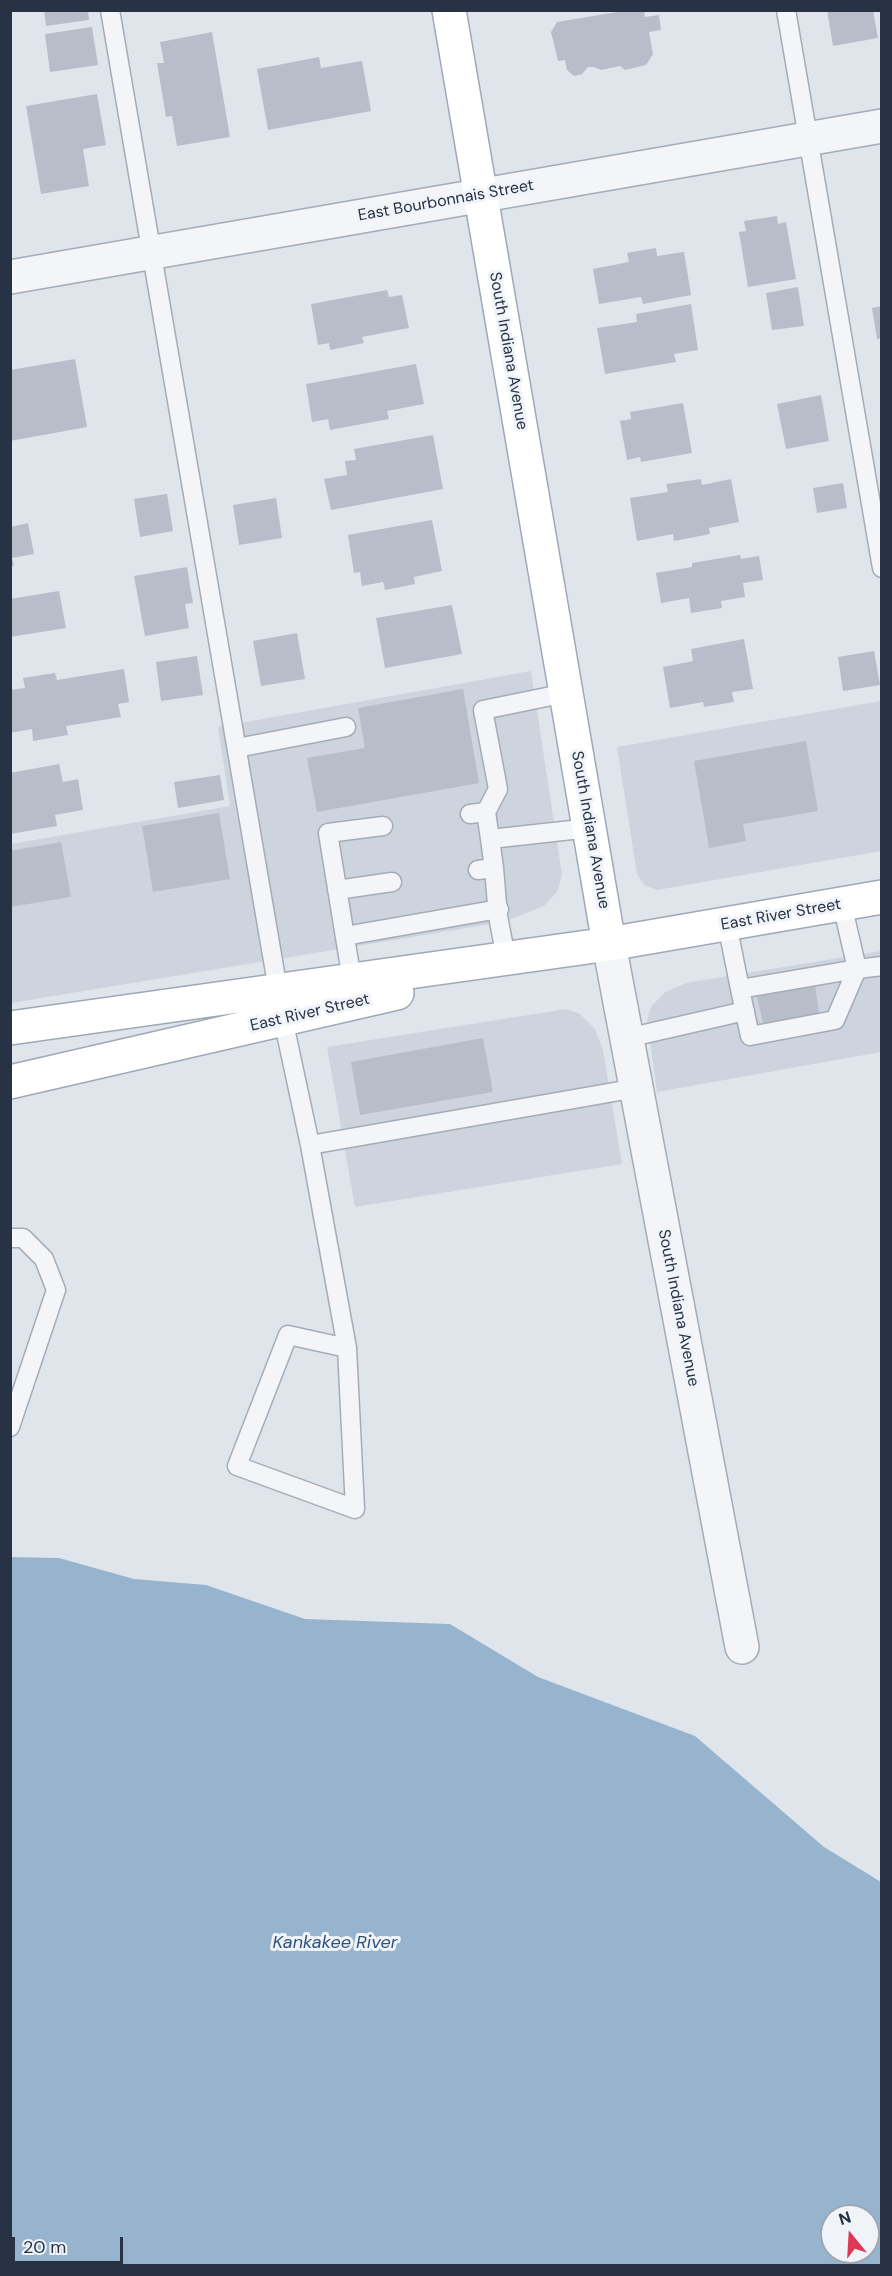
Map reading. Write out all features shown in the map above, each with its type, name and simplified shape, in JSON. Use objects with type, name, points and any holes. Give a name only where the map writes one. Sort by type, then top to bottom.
[{"type":"main road","name":"South Indiana Avenue","points":[[449,10],[609,944]]},
{"type":"main road","name":"East River Street","points":[[10,1028],[280,1005],[609,944],[882,897]]},
{"type":"main road","name":"East River Street","points":[[10,1082],[280,1005],[352,980],[609,944]]},
{"type":"street","name":"East Bourbonnais Street","points":[[10,277],[882,126]]},
{"type":"street","name":"South Indiana Avenue","points":[[609,944],[742,1647]]},
{"type":"lane","points":[[110,10],[280,1005],[310,1145],[347,1348],[355,1509],[237,1466],[288,1335],[347,1348]]},
{"type":"lane","points":[[786,10],[882,568]]},
{"type":"lane","points":[[506,958],[498,916],[499,909],[486,869],[490,839],[478,813],[498,789],[483,710],[566,693]]},
{"type":"lane","points":[[237,748],[346,727]]},
{"type":"lane","points":[[352,980],[328,833],[383,826]]},
{"type":"lane","points":[[490,839],[590,828]]},
{"type":"lane","points":[[338,890],[392,882]]},
{"type":"lane","points":[[727,924],[750,1036],[835,1020],[857,969],[842,904]]},
{"type":"lane","points":[[345,936],[499,909]]},
{"type":"lane","points":[[740,989],[882,966]]},
{"type":"lane","points":[[627,1038],[745,1011]]},
{"type":"lane","points":[[310,1145],[637,1089]]},
{"type":"lane","points":[[10,1238],[23,1238],[44,1259],[56,1290],[10,1427]]},
{"type":"shaded area","points":[[531,671],[562,875],[557,892],[544,906],[503,922],[11,1003],[11,844],[230,806],[218,727]]},
{"type":"shaded area","points":[[881,701],[881,851],[657,890],[644,885],[637,874],[617,747]]},
{"type":"shaded area","points":[[881,951],[881,1052],[657,1092],[647,1020],[651,1007],[664,993],[686,983]]},
{"type":"shaded area","points":[[566,1009],[580,1014],[595,1029],[603,1050],[622,1164],[355,1207],[327,1047]]},
{"type":"water","name":"Kankakee River","points":[[11,1557],[59,1558],[134,1579],[206,1585],[305,1619],[450,1624],[538,1677],[695,1736],[824,1847],[881,1882],[881,2265],[11,2265]]},
{"type":"building","points":[[44,10],[88,10],[89,20],[46,26]]},
{"type":"building","points":[[629,10],[644,10],[645,17],[659,15],[661,30],[649,32],[653,54],[646,65],[625,70],[620,66],[601,70],[588,67],[582,74],[574,76],[567,70],[565,60],[558,61],[551,32],[557,22]]},
{"type":"building","points":[[827,10],[873,10],[878,38],[833,46]]},
{"type":"building","points":[[92,27],[98,65],[50,72],[45,34]]},
{"type":"building","points":[[212,32],[230,137],[177,146],[172,116],[166,117],[157,63],[164,63],[160,42]]},
{"type":"building","points":[[319,57],[321,68],[362,61],[371,111],[268,130],[257,69]]},
{"type":"building","points":[[97,94],[106,145],[83,149],[89,186],[41,194],[26,106]]},
{"type":"building","points":[[777,216],[778,224],[786,222],[796,279],[748,287],[739,232],[746,231],[744,221]]},
{"type":"building","points":[[656,248],[657,256],[684,252],[691,295],[643,304],[641,297],[599,304],[593,269],[629,262],[627,253]]},
{"type":"building","points":[[798,287],[804,326],[772,330],[766,293]]},
{"type":"building","points":[[387,290],[389,297],[402,295],[409,328],[362,337],[364,343],[330,350],[329,343],[318,345],[311,304]]},
{"type":"building","points":[[691,304],[698,350],[674,354],[676,362],[605,374],[597,328],[637,322],[636,314]]},
{"type":"building","points":[[882,306],[882,338],[877,339],[872,308]]},
{"type":"building","points":[[75,359],[87,427],[10,441],[10,370]]},
{"type":"building","points":[[416,364],[424,404],[387,411],[389,419],[330,430],[328,419],[312,422],[306,384]]},
{"type":"building","points":[[821,395],[829,441],[786,449],[777,404]]},
{"type":"building","points":[[683,403],[692,453],[641,462],[640,457],[627,460],[620,421],[631,419],[630,412]]},
{"type":"building","points":[[433,435],[443,489],[331,510],[324,479],[347,475],[345,461],[356,460],[354,449]]},
{"type":"building","points":[[701,479],[702,485],[731,479],[739,522],[709,528],[710,534],[674,541],[673,534],[637,541],[630,498],[668,492],[666,484]]},
{"type":"building","points":[[843,483],[847,508],[817,513],[813,488]]},
{"type":"building","points":[[167,494],[173,531],[140,537],[134,499]]},
{"type":"building","points":[[276,498],[282,538],[239,545],[233,505]]},
{"type":"building","points":[[432,520],[442,571],[414,577],[415,584],[385,590],[383,582],[362,586],[360,572],[354,573],[348,535]]},
{"type":"building","points":[[28,523],[34,554],[12,558],[14,566],[10,566],[10,527]]},
{"type":"building","points":[[740,555],[741,559],[759,556],[763,580],[743,583],[745,597],[721,601],[722,608],[691,613],[689,598],[661,603],[656,573],[692,567],[692,563]]},
{"type":"building","points":[[187,567],[193,603],[185,604],[189,628],[145,636],[134,576]]},
{"type":"building","points":[[59,591],[66,628],[10,637],[10,599]]},
{"type":"building","points":[[452,605],[462,654],[385,668],[376,618]]},
{"type":"building","points":[[297,633],[305,679],[261,686],[253,641]]},
{"type":"building","points":[[744,639],[753,689],[732,692],[734,702],[704,707],[703,702],[670,708],[663,667],[693,661],[691,649]]},
{"type":"building","points":[[874,651],[880,685],[843,691],[838,657]]},
{"type":"building","points":[[197,656],[203,695],[161,701],[156,662]]},
{"type":"building","points":[[124,669],[129,702],[118,704],[121,717],[66,726],[68,735],[33,741],[32,729],[10,733],[10,690],[25,688],[23,678],[55,673],[57,680]]},
{"type":"building","points":[[463,689],[479,783],[317,812],[307,758],[365,748],[358,708]]},
{"type":"building","points":[[806,741],[818,811],[743,824],[746,841],[709,848],[694,761]]},
{"type":"building","points":[[59,764],[63,782],[78,779],[83,810],[55,815],[57,826],[10,834],[10,773]]},
{"type":"building","points":[[220,775],[224,800],[178,808],[174,782]]},
{"type":"building","points":[[219,813],[230,879],[153,892],[142,826]]},
{"type":"building","points":[[61,842],[71,897],[10,907],[10,851]]},
{"type":"building","points":[[814,978],[819,1014],[763,1023],[755,988]]},
{"type":"building","points":[[483,1038],[493,1092],[360,1115],[351,1062]]}]
